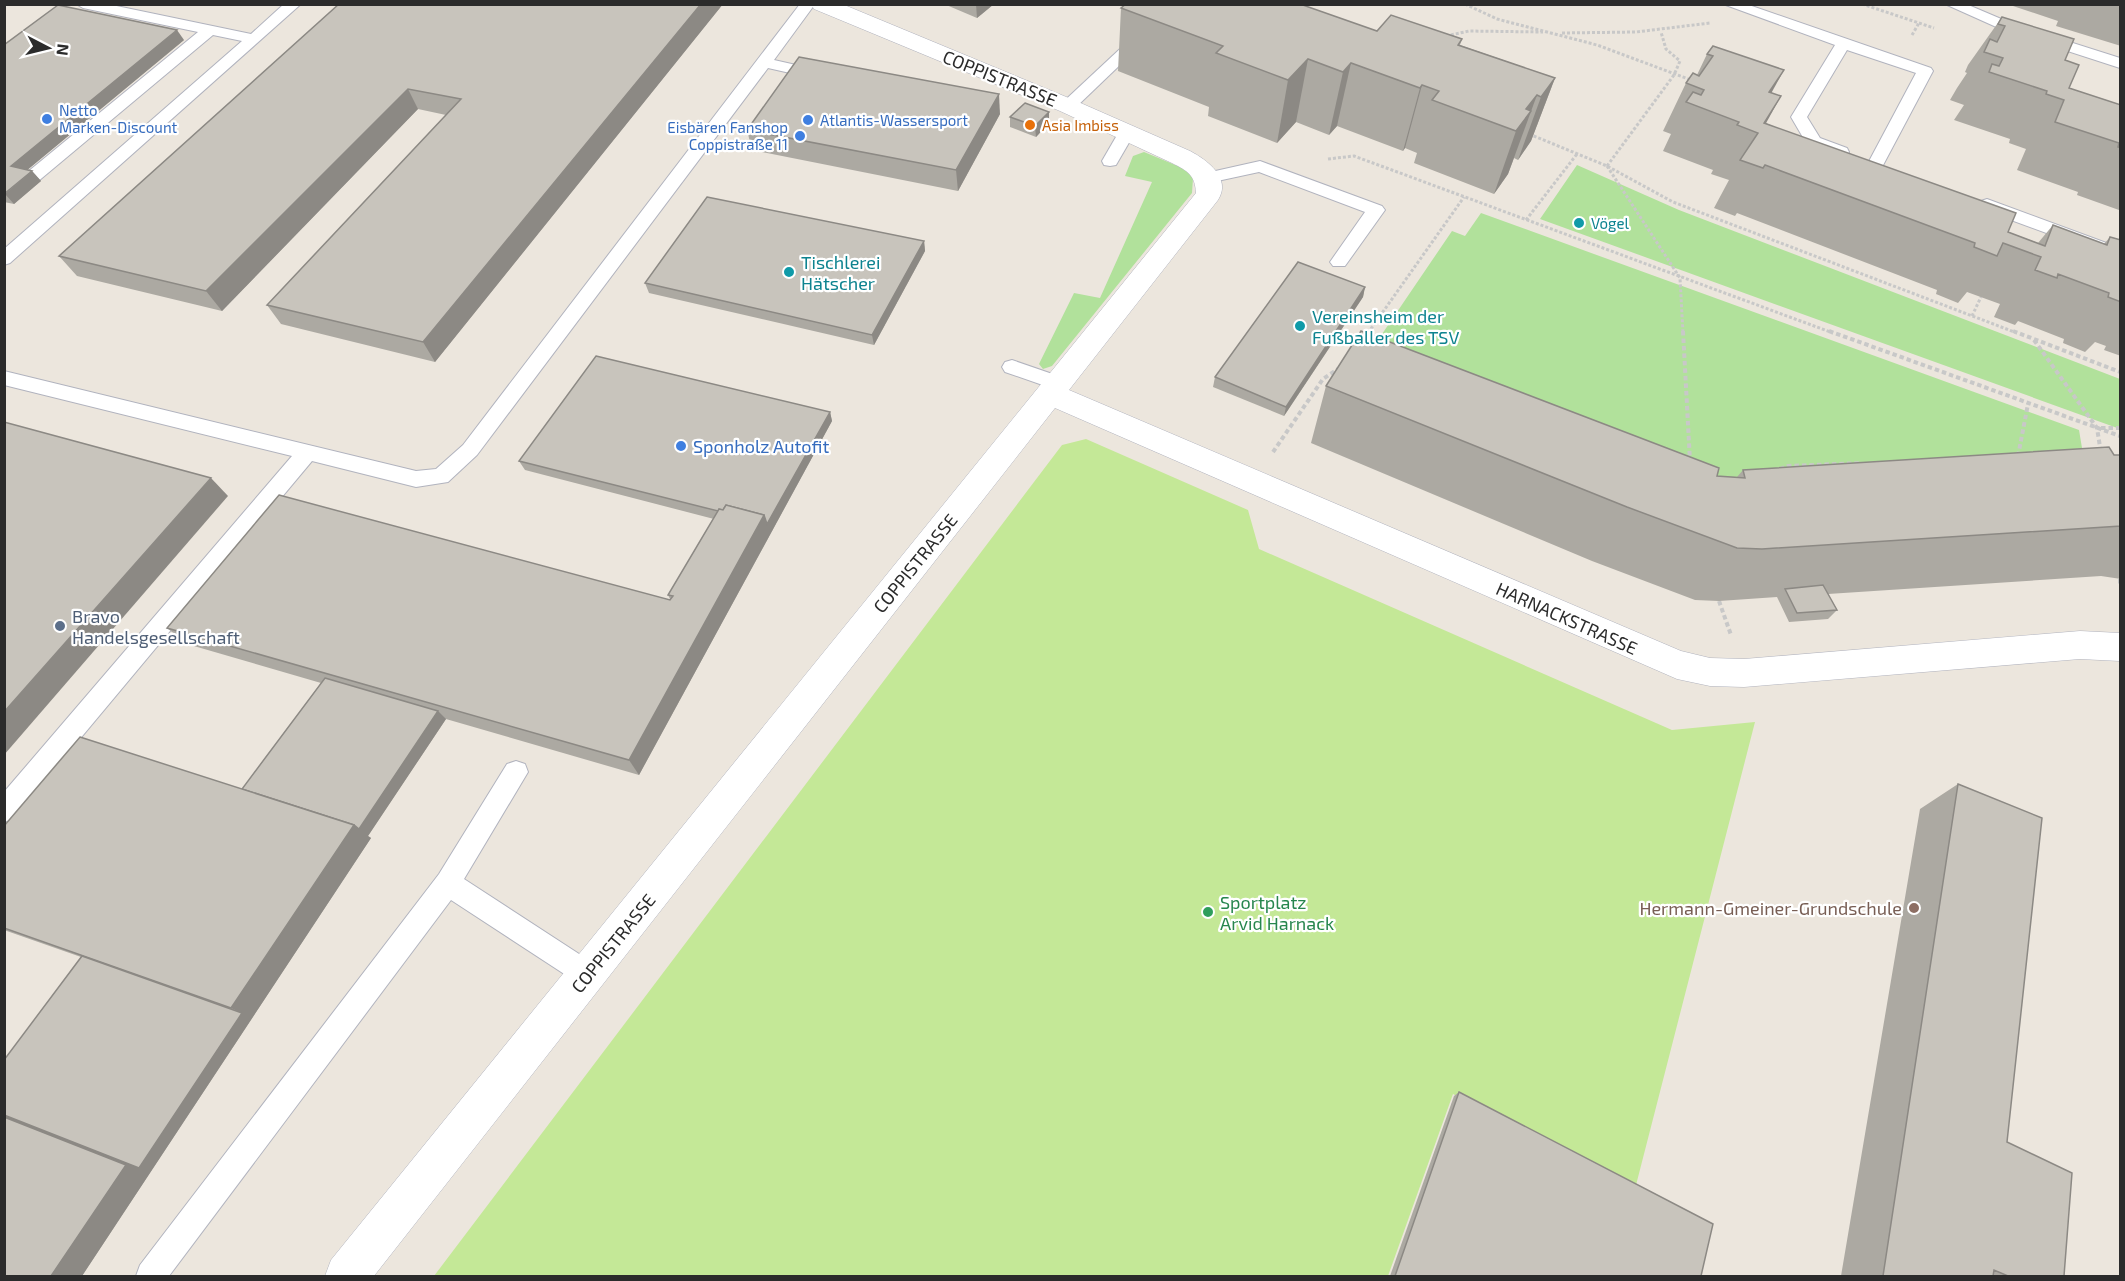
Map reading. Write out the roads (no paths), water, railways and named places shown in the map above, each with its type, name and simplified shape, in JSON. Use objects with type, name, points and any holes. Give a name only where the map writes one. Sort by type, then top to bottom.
[{"type":"street","name":"COPPISTRASSE","points":[[347,1276],[1209,194],[1208,178],[1198,166],[1068,106],[822,4]]},
{"type":"street","name":"HARNACKSTRASSE","points":[[1053,388],[1253,481],[1677,665],[1710,672],[1744,673],[2080,645],[2121,647]]},
{"type":"lane","points":[[83,4],[254,39]]},
{"type":"lane","points":[[4,259],[294,4]]},
{"type":"lane","points":[[4,378],[417,479],[441,476],[470,450],[808,4]]},
{"type":"lane","points":[[1952,4],[2008,27],[2121,63]]},
{"type":"lane","points":[[1733,5],[1925,71],[1864,161]]},
{"type":"lane","points":[[1068,106],[1135,44],[1154,21]]},
{"type":"lane","points":[[30,179],[210,30]]},
{"type":"lane","points":[[1843,44],[1799,117],[1814,142],[1897,173]]},
{"type":"lane","points":[[764,62],[837,78]]},
{"type":"lane","points":[[1110,161],[1126,134]]},
{"type":"lane","points":[[1208,178],[1260,166],[1376,210],[1339,262]]},
{"type":"lane","points":[[1975,201],[2121,254]]},
{"type":"lane","points":[[1012,366],[1053,388]]},
{"type":"lane","points":[[4,811],[307,453]]},
{"type":"lane","points":[[151,1276],[448,883],[516,772]]},
{"type":"lane","points":[[448,883],[587,974]]},
{"type":"place","name":"Netto Marken-Discount","points":[[47,119]]},
{"type":"place","name":"Atlantis-Wassersport","points":[[808,120]]},
{"type":"place","name":"Asia Imbiss","points":[[1030,125]]},
{"type":"place","name":"Eisbären Fanshop Coppistraße 11","points":[[800,136]]},
{"type":"place","name":"Vögel","points":[[1579,223]]},
{"type":"place","name":"Tischlerei Hätscher","points":[[789,272]]},
{"type":"place","name":"Vereinsheim der Fußballer des TSV","points":[[1300,326]]},
{"type":"place","name":"Sponholz Autofit","points":[[681,446]]},
{"type":"place","name":"Bravo Handelsgesellschaft","points":[[60,626]]},
{"type":"place","name":"Hermann-Gmeiner-Grundschule","points":[[1914,908]]},
{"type":"place","name":"Sportplatz Arvid Harnack","points":[[1208,912]]}]
